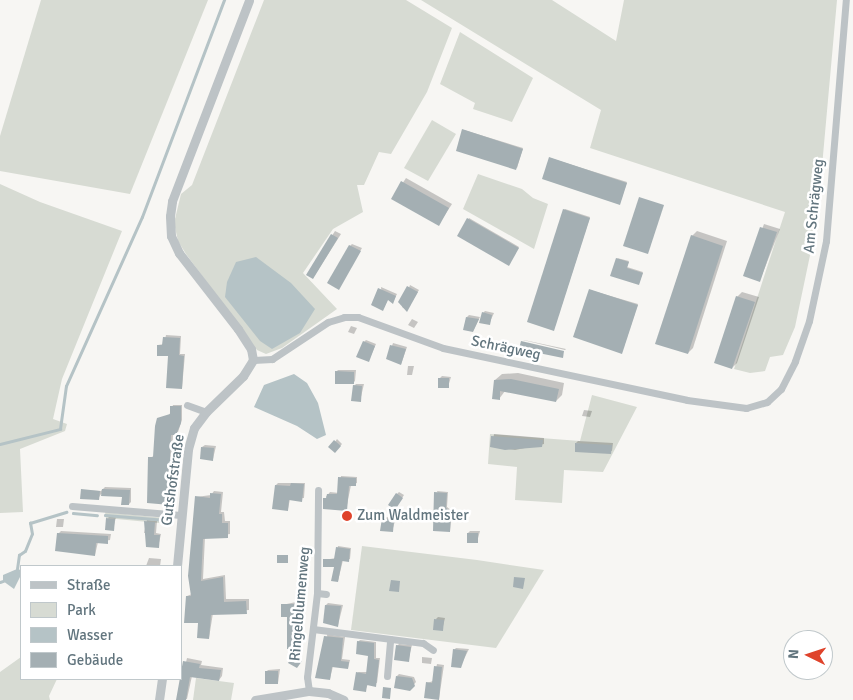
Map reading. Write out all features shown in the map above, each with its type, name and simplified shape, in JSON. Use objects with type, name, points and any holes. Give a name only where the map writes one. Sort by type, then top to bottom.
[{"type":"street","points":[[249,0],[172,201],[170,225],[179,252],[238,329],[251,349],[253,360]]},
{"type":"street","name":"Am Schrägweg","points":[[767,402],[782,389],[795,361],[810,321],[824,250],[846,0]]},
{"type":"street","name":"Schrägweg","points":[[253,360],[272,359],[328,322],[344,317],[358,317],[443,348],[687,400],[746,408],[767,402]]},
{"type":"street","name":"Gutshofstraße","points":[[177,565],[188,449],[194,428],[206,412],[243,376],[253,360]]},
{"type":"street","points":[[187,404],[206,412]]},
{"type":"street","name":"Ringelblumenweg","points":[[309,691],[307,677],[318,593],[318,490]]},
{"type":"street","points":[[72,506],[181,515]]},
{"type":"street","points":[[318,593],[326,594]]},
{"type":"street","points":[[313,629],[423,644],[433,650]]},
{"type":"street","points":[[387,676],[390,639]]},
{"type":"street","points":[[159,700],[162,680]]},
{"type":"street","points":[[255,700],[309,691],[328,693],[344,700]]},
{"type":"green space","points":[[41,0],[208,0],[130,194],[0,171],[0,136]]},
{"type":"green space","points":[[264,0],[406,0],[452,28],[427,92],[391,154],[379,152],[364,185],[357,185],[363,212],[333,229],[303,273],[337,309],[282,348],[266,354],[257,350],[186,254],[178,241],[174,223],[181,194],[192,185]]},
{"type":"green space","points":[[421,0],[552,0],[616,41],[624,0],[837,0],[817,222],[795,327],[783,355],[770,357],[765,371],[750,373],[734,369],[785,212],[590,148],[601,110]]},
{"type":"green space","points":[[460,32],[533,78],[512,122],[473,109],[475,103],[440,84]]},
{"type":"green space","points":[[432,120],[456,134],[428,181],[404,168]]},
{"type":"green space","points":[[478,174],[522,189],[533,198],[548,204],[534,249],[463,209]]},
{"type":"green space","points":[[0,184],[40,202],[122,231],[62,379],[53,419],[67,424],[65,431],[20,449],[23,512],[0,513]]},
{"type":"green space","points":[[592,395],[637,407],[603,472],[564,470],[562,503],[515,500],[517,467],[488,464],[490,434],[580,441]]},
{"type":"green space","points":[[105,512],[170,519],[169,524],[106,518]]},
{"type":"green space","points":[[362,546],[544,570],[496,648],[351,630]]},
{"type":"green space","points":[[20,658],[20,680],[57,680],[49,696],[50,700],[0,700],[0,672]]},
{"type":"green space","points":[[196,678],[234,683],[231,700],[193,700]]},
{"type":"water","points":[[256,257],[291,283],[315,309],[300,333],[272,349],[260,341],[225,297],[227,282],[236,262]]},
{"type":"water","points":[[294,374],[307,383],[318,403],[326,435],[317,439],[297,426],[254,407],[264,385]]},
{"type":"water","points":[[17,569],[20,570],[20,577],[14,589],[3,581],[3,575]]},
{"type":"building","points":[[462,129],[523,149],[516,170],[456,151]]},
{"type":"building","points":[[549,157],[627,183],[620,205],[542,179]]},
{"type":"building","points":[[401,181],[449,208],[439,226],[391,199]]},
{"type":"building","points":[[639,197],[664,205],[648,254],[623,246]]},
{"type":"building","points":[[563,209],[590,218],[554,331],[527,322]]},
{"type":"building","points":[[467,218],[519,248],[509,266],[457,236]]},
{"type":"building","points":[[760,227],[777,232],[760,282],[743,276]]},
{"type":"building","points":[[331,234],[338,238],[313,279],[306,275]]},
{"type":"building","points":[[691,235],[723,246],[688,354],[655,344]]},
{"type":"building","points":[[349,245],[361,251],[339,290],[327,283]]},
{"type":"building","points":[[616,258],[629,262],[627,268],[643,273],[639,285],[610,276]]},
{"type":"building","points":[[407,286],[418,292],[407,312],[398,302]]},
{"type":"building","points":[[378,288],[396,296],[393,304],[388,300],[383,311],[371,305]]},
{"type":"building","points":[[589,289],[638,305],[622,354],[573,337]]},
{"type":"building","points":[[736,296],[755,302],[732,369],[714,363]]},
{"type":"building","points":[[482,312],[492,315],[490,325],[479,323]]},
{"type":"building","points":[[466,317],[479,319],[473,332],[463,330]]},
{"type":"building","points":[[163,337],[180,338],[179,355],[184,356],[182,389],[166,388],[168,356],[157,356],[157,345],[162,345]]},
{"type":"building","points":[[363,341],[375,346],[369,362],[356,357]]},
{"type":"building","points":[[521,341],[564,351],[563,358],[519,349]]},
{"type":"building","points":[[390,345],[406,349],[401,365],[386,359]]},
{"type":"building","points":[[335,371],[354,372],[354,384],[335,384]]},
{"type":"building","points":[[438,378],[449,378],[449,388],[438,388]]},
{"type":"building","points":[[511,379],[559,389],[556,402],[500,391],[500,400],[492,399],[494,380]]},
{"type":"building","points":[[353,385],[362,386],[361,402],[351,401]]},
{"type":"building","points":[[170,406],[181,406],[181,423],[176,435],[171,435],[170,458],[174,457],[175,467],[170,505],[147,503],[148,457],[153,457],[155,426],[157,418],[170,414]]},
{"type":"building","points":[[491,436],[543,440],[542,447],[505,450],[490,447]]},
{"type":"building","points":[[334,440],[341,446],[335,453],[328,447]]},
{"type":"building","points":[[575,443],[612,445],[611,454],[575,452]]},
{"type":"building","points":[[201,447],[214,448],[213,461],[200,459]]},
{"type":"building","points":[[338,477],[356,478],[356,486],[349,486],[347,511],[323,509],[323,498],[326,498],[327,494],[337,494]]},
{"type":"building","points":[[291,483],[304,484],[302,502],[289,500],[288,511],[272,509],[275,485],[290,486]]},
{"type":"building","points":[[81,489],[100,491],[99,500],[80,499]]},
{"type":"building","points":[[102,489],[130,490],[129,505],[121,505],[122,497],[101,496]]},
{"type":"building","points":[[434,492],[447,493],[446,508],[451,512],[450,532],[433,531]]},
{"type":"building","points":[[210,493],[221,494],[219,514],[222,514],[222,523],[228,523],[228,538],[203,539],[201,581],[223,577],[224,602],[246,601],[247,614],[211,615],[209,639],[197,638],[198,623],[184,623],[186,596],[191,596],[188,576],[195,496],[210,498]]},
{"type":"building","points":[[396,493],[403,498],[395,510],[388,505]]},
{"type":"building","points":[[106,518],[115,519],[114,531],[105,530]]},
{"type":"building","points":[[382,518],[394,520],[393,532],[380,531]]},
{"type":"building","points":[[144,521],[155,522],[154,535],[160,535],[159,548],[146,547]]},
{"type":"building","points":[[57,533],[108,536],[108,544],[96,543],[95,556],[55,551]]},
{"type":"building","points":[[467,533],[478,533],[478,543],[467,543]]},
{"type":"building","points":[[336,547],[350,549],[349,562],[342,561],[338,582],[331,581],[334,567],[323,567],[323,559],[334,559]]},
{"type":"building","points":[[277,555],[288,555],[288,563],[277,563]]},
{"type":"building","points":[[514,577],[525,578],[523,589],[513,587]]},
{"type":"building","points":[[391,580],[400,581],[399,592],[389,591]]},
{"type":"building","points":[[281,604],[294,604],[296,627],[303,627],[302,649],[287,649],[287,617],[281,617]]},
{"type":"building","points":[[325,605],[341,606],[338,627],[323,623]]},
{"type":"building","points":[[434,619],[444,620],[443,631],[433,630]]},
{"type":"building","points":[[324,636],[343,638],[341,661],[349,662],[348,669],[332,667],[330,680],[315,678]]},
{"type":"building","points":[[357,641],[374,643],[374,659],[379,660],[376,687],[367,685],[366,692],[353,690],[356,672],[366,674],[368,656],[356,654]]},
{"type":"building","points":[[396,645],[411,647],[409,662],[394,660]]},
{"type":"building","points":[[453,649],[467,651],[461,668],[451,667]]},
{"type":"building","points":[[293,655],[302,661],[297,668],[288,663]]},
{"type":"building","points":[[183,661],[200,664],[199,668],[221,670],[219,681],[190,677],[186,700],[176,700],[180,680],[182,680]]},
{"type":"building","points":[[434,666],[442,667],[439,700],[424,698],[426,682],[432,683]]},
{"type":"building","points":[[265,671],[278,671],[278,684],[265,684]]},
{"type":"building","points":[[396,676],[412,678],[415,686],[410,691],[394,688]]},
{"type":"building","points":[[383,687],[391,688],[390,699],[382,698]]},
{"type":"waterway","points":[[0,444],[60,429],[66,386],[142,217],[224,0]]},
{"type":"waterway","points":[[17,569],[19,555],[25,551],[32,534],[30,523],[66,512]]},
{"type":"waterway","points":[[73,513],[97,515]]},
{"type":"waterway","points":[[105,515],[166,520]]},
{"type":"place","name":"Zum Waldmeister","points":[[347,516]]}]
